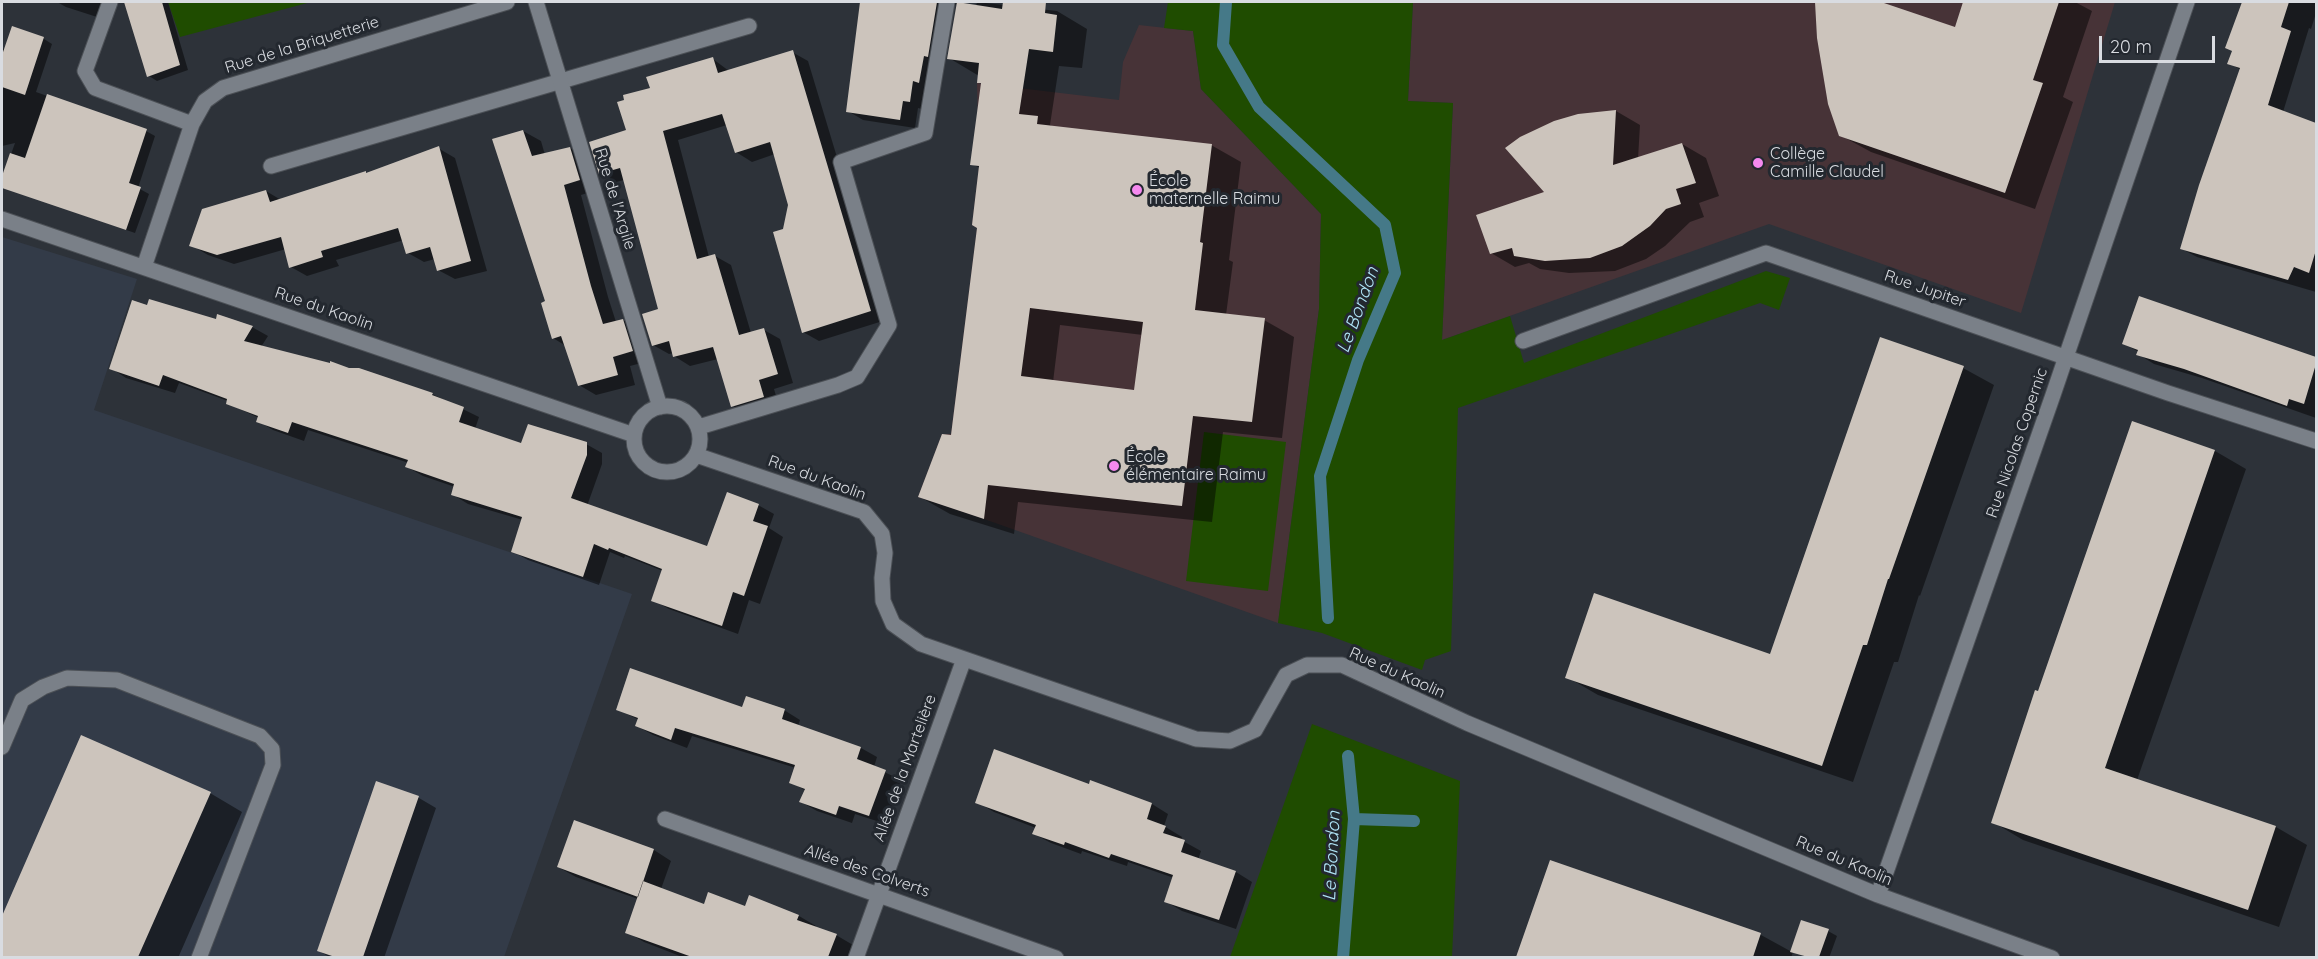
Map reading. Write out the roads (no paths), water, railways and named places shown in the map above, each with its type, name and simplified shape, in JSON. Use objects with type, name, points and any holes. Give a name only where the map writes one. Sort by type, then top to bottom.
[{"type":"street","points":[[110,2],[85,71],[95,88],[192,124]]},
{"type":"street","name":"Rue de la Briquetterie","points":[[144,267],[192,124],[205,101],[223,88],[507,2]]},
{"type":"street","name":"Rue de l'Argile","points":[[536,2],[660,407]]},
{"type":"street","points":[[699,427],[838,385],[857,376],[889,325],[842,162],[925,134],[947,2]]},
{"type":"street","name":"Rue Nicolas Copernic","points":[[1878,895],[2187,2]]},
{"type":"street","points":[[271,166],[749,26]]},
{"type":"street","name":"Rue du Kaolin","points":[[2,219],[634,435]]},
{"type":"street","name":"Rue Jupiter","points":[[1523,341],[1766,254],[2168,393],[2316,441]]},
{"type":"street","points":[[660,407],[676,407],[690,416],[699,427],[699,447],[696,455],[691,462],[678,470],[661,472],[646,464],[636,451],[634,435],[639,422],[648,412],[660,407]]},
{"type":"street","name":"Rue du Kaolin","points":[[696,455],[864,512],[882,534],[885,554],[882,578],[883,601],[893,624],[921,644],[1196,739],[1230,741],[1255,729],[1286,675],[1307,665],[1342,665],[1467,723],[1878,895],[2052,957]]},
{"type":"street","name":"Allée de la Martelière","points":[[856,957],[964,659]]},
{"type":"street","points":[[2,747],[22,700],[43,687],[67,678],[117,680],[260,736],[272,749],[273,765],[199,957]]},
{"type":"street","name":"Allée des Colverts","points":[[664,819],[1056,957]]},
{"type":"waterway","name":"Le Bondon","points":[[1226,2],[1223,45],[1259,107],[1385,225],[1395,273],[1358,360],[1320,476],[1328,618]]},
{"type":"waterway","name":"Le Bondon","points":[[1343,958],[1354,819],[1348,756]]},
{"type":"waterway","points":[[1354,819],[1414,821]]},
{"type":"place","name":"Collège Camille Claudel","points":[[1758,163]]},
{"type":"place","name":"École maternelle Raimu","points":[[1137,190]]},
{"type":"place","name":"École élémentaire Raimu","points":[[1114,466]]}]
